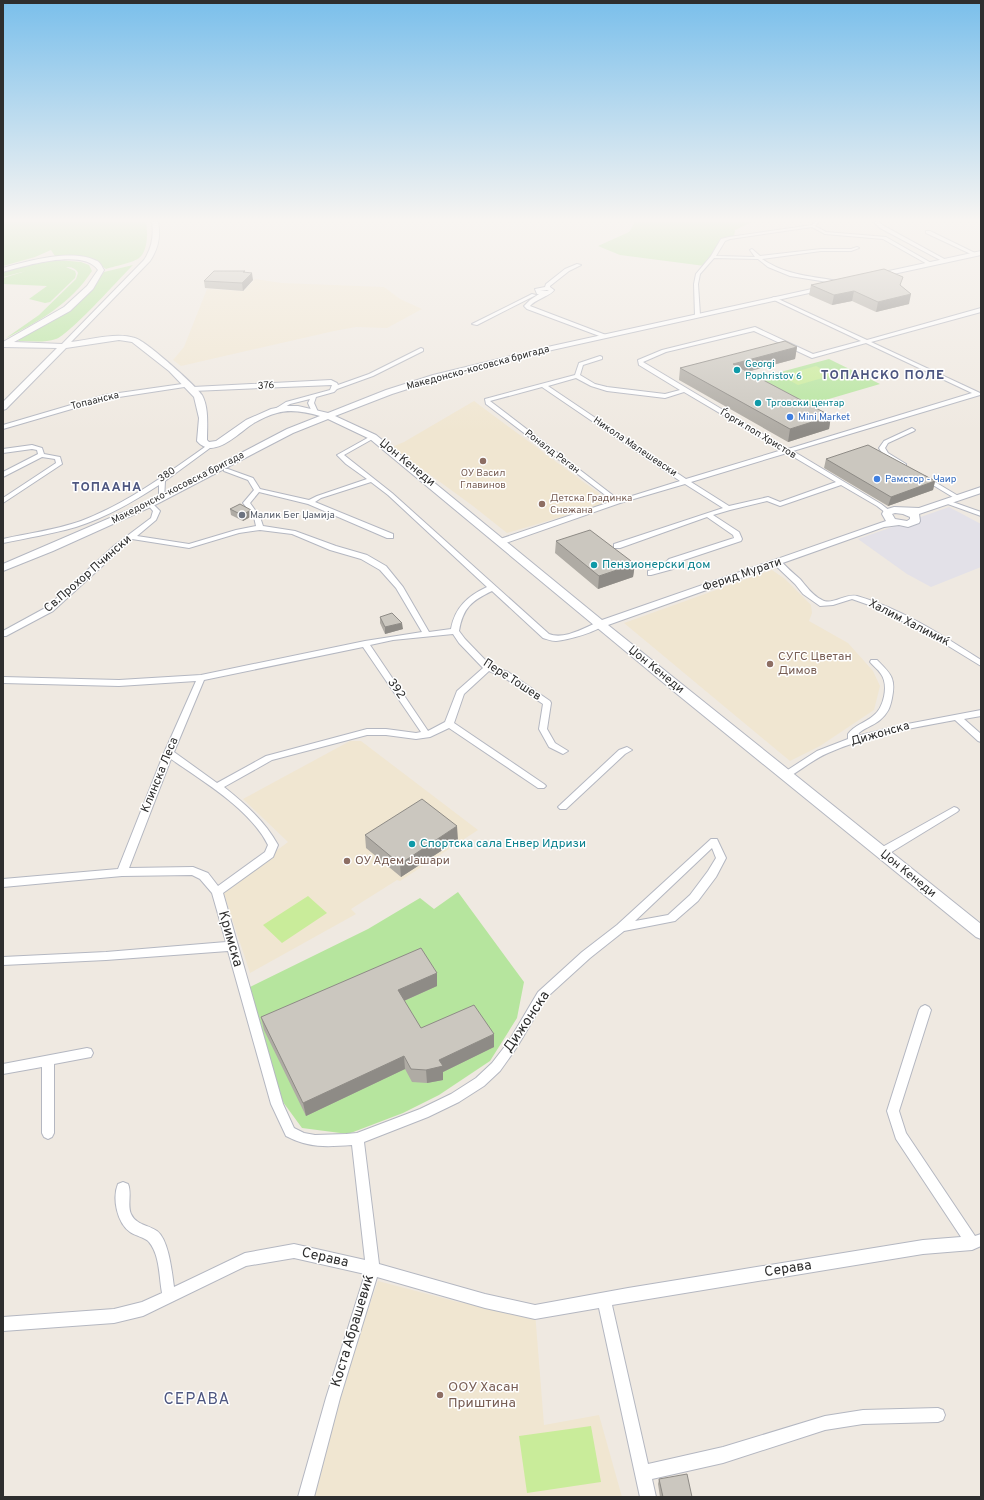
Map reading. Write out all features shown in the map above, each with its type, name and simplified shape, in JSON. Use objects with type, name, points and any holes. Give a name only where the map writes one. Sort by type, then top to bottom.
[{"type":"street","points":[[4,344],[67,309],[85,292]]},
{"type":"street","points":[[3,407],[117,292]]},
{"type":"street","points":[[475,324],[542,292]]},
{"type":"street","points":[[543,292],[529,303],[527,306],[529,308],[604,336]]},
{"type":"street","points":[[696,292],[697,315]]},
{"type":"street","name":"Македонско-косовска бригада","points":[[3,568],[150,504],[290,432],[321,414],[360,403],[436,377],[604,336],[803,292]]},
{"type":"street","points":[[774,298],[979,395]]},
{"type":"street","points":[[868,342],[981,310]]},
{"type":"street","name":"Ѓорги поп Христов","points":[[868,342],[812,356],[755,329],[664,351],[640,361],[641,364],[879,505],[890,517]]},
{"type":"street","points":[[4,344],[63,346],[117,338],[132,339],[172,369],[191,387],[198,396],[203,418],[202,440],[204,443],[211,445]]},
{"type":"street","name":"376","points":[[278,409],[288,403],[332,391],[335,388],[371,375],[421,350]]},
{"type":"street","points":[[577,376],[581,364],[600,358]]},
{"type":"street","points":[[543,385],[577,376],[593,385],[607,390],[664,396],[685,390]]},
{"type":"street","name":"376","points":[[191,387],[331,382],[335,384],[335,388]]},
{"type":"street","name":"Роналд Реган","points":[[543,385],[487,400],[488,403],[618,502]]},
{"type":"street","name":"Никола Малешевски","points":[[543,385],[686,482],[728,508]]},
{"type":"street","name":"Топаанска","points":[[3,427],[99,398],[134,392],[191,387]]},
{"type":"street","points":[[314,395],[311,403],[321,414]]},
{"type":"street","points":[[500,542],[618,502],[979,395]]},
{"type":"street","points":[[356,428],[352,424],[349,414],[351,410],[360,403]]},
{"type":"street","name":"380","points":[[3,541],[83,522],[107,512],[162,479],[211,445],[222,442],[249,422],[278,409],[300,409],[321,414]]},
{"type":"street","name":"Џон Кенеди","points":[[321,414],[373,436],[442,492],[500,542],[981,934]]},
{"type":"street","points":[[290,432],[322,425],[356,428]]},
{"type":"street","points":[[912,430],[886,442],[882,448],[885,454],[912,470]]},
{"type":"street","points":[[373,436],[340,455],[348,463],[372,480],[448,549],[493,587],[548,638],[562,638],[601,624]]},
{"type":"street","points":[[3,451],[32,447],[40,449],[41,455]]},
{"type":"street","points":[[3,475],[41,455],[58,458],[59,464],[3,502]]},
{"type":"street","points":[[226,470],[251,478],[257,490]]},
{"type":"street","points":[[919,474],[958,498]]},
{"type":"street","points":[[162,479],[162,498]]},
{"type":"street","points":[[310,502],[319,497],[372,480]]},
{"type":"street","points":[[617,546],[728,508],[768,499],[780,504],[841,483]]},
{"type":"street","points":[[257,490],[310,502],[390,536]]},
{"type":"street","points":[[257,490],[246,502],[257,517],[260,528]]},
{"type":"street","points":[[947,502],[981,490]]},
{"type":"street","points":[[947,502],[981,514]]},
{"type":"street","name":"Ферид Мурати","points":[[601,624],[777,562],[890,517],[913,523],[916,519],[914,513],[947,502]]},
{"type":"street","name":"Св.Прохор Пчински","points":[[3,634],[50,609],[130,537],[154,519],[157,515],[157,510],[150,504]]},
{"type":"street","points":[[651,573],[670,567],[672,565],[670,562],[672,561],[738,539],[736,534],[708,515]]},
{"type":"street","points":[[130,537],[189,546],[238,531],[260,528],[293,532],[373,561],[383,568],[399,587],[426,633]]},
{"type":"street","name":"Халим Халимиќ","points":[[777,562],[816,601],[823,604],[833,603],[852,597],[872,603],[935,634],[981,664]]},
{"type":"street","points":[[3,680],[119,683],[201,678],[365,643],[426,633],[456,631],[456,624],[465,603],[474,596],[493,587]]},
{"type":"street","name":"Пере Тошев","points":[[456,631],[462,641],[488,668],[514,680],[547,704],[543,729],[552,745],[563,751]]},
{"type":"street","name":"392","points":[[365,643],[427,735]]},
{"type":"street","points":[[853,741],[852,734],[857,729],[876,719],[885,710],[890,685],[885,673],[874,662]]},
{"type":"street","points":[[217,787],[269,758],[355,734],[376,732],[416,736],[427,735],[440,730],[449,724],[460,693],[488,668]]},
{"type":"street","name":"Клинска Леса","points":[[122,872],[169,753],[201,678]]},
{"type":"street","name":"Дижонска","points":[[786,775],[825,752],[853,741],[908,726],[981,713]]},
{"type":"street","points":[[957,717],[981,739]]},
{"type":"street","points":[[449,724],[541,786]]},
{"type":"street","points":[[563,807],[622,752],[627,750]]},
{"type":"street","points":[[169,753],[239,804],[270,836],[274,845],[268,854],[216,892]]},
{"type":"street","points":[[881,853],[954,810]]},
{"type":"street","name":"Дижонска","points":[[357,1139],[436,1107],[455,1098],[480,1082],[496,1067],[513,1044],[542,995],[586,955],[622,928],[714,841],[721,858],[712,874],[694,898],[671,918],[622,928]]},
{"type":"street","name":"Кримска","points":[[3,883],[122,872],[193,871],[204,876],[216,892],[233,946],[277,1104],[290,1132],[302,1138],[315,1141],[357,1139]]},
{"type":"street","points":[[3,961],[106,956],[233,946]]},
{"type":"street","name":"Серава","points":[[925,1010],[893,1111],[900,1135],[977,1242]]},
{"type":"street","points":[[3,1069],[87,1052]]},
{"type":"street","points":[[48,1060],[48,1133]]},
{"type":"street","name":"Коста Абрашевиќ","points":[[306,1497],[333,1398],[373,1268],[357,1139]]},
{"type":"street","points":[[123,1188],[123,1205],[126,1220],[136,1231],[154,1236],[162,1252],[169,1296]]},
{"type":"street","name":"Серава","points":[[3,1324],[114,1316],[143,1308],[245,1260],[294,1251],[373,1268],[485,1300],[535,1312],[628,1295],[923,1247],[977,1242]]},
{"type":"street","points":[[604,1300],[648,1497]]},
{"type":"street","points":[[642,1473],[723,1454],[825,1424],[863,1417],[938,1415]]},
{"type":"shaded area","points":[[206,292],[391,292],[400,299],[422,309],[387,328],[356,327],[334,331],[181,366],[173,360],[184,347]]},
{"type":"shaded area","name":"ОУ Васил Главинов","points":[[474,401],[611,502],[507,533],[473,506],[392,447],[404,442]]},
{"type":"shaded area","points":[[949,507],[981,524],[981,567],[931,587],[907,574],[858,539]]},
{"type":"shaded area","name":"СУГС Цветан Димов","points":[[772,570],[785,579],[811,605],[812,613],[809,621],[848,643],[873,671],[880,686],[874,710],[820,746],[790,761],[624,623]]},
{"type":"shaded area","name":"ОУ Адем Јашари","points":[[350,741],[361,741],[478,830],[400,881],[397,880],[351,909],[356,914],[250,973],[223,891],[288,842],[243,799]]},
{"type":"shaded area","name":"ООУ Хасан Приштина","points":[[378,1281],[458,1302],[535,1312],[544,1425],[599,1415],[622,1497],[310,1497],[345,1375]]},
{"type":"green space","points":[[39,292],[60,292],[50,302],[45,303],[29,299]]},
{"type":"green space","points":[[63,292],[75,292],[54,310],[6,338],[39,315]]},
{"type":"green space","points":[[88,292],[107,292],[72,328],[56,339],[42,341],[19,341],[16,339],[83,298]]},
{"type":"green space","points":[[829,359],[880,384],[805,406],[755,379]]},
{"type":"green space","points":[[816,366],[833,375],[798,385],[781,376]]},
{"type":"green space","points":[[458,892],[524,982],[517,1018],[490,1061],[439,1095],[403,1113],[348,1134],[302,1128],[283,1102],[248,988],[368,929],[420,898],[434,909]]},
{"type":"green space","points":[[308,896],[327,913],[282,943],[263,925]]},
{"type":"green space","points":[[591,1426],[601,1482],[527,1493],[519,1436]]},
{"type":"building","points":[[827,292],[849,292],[834,295]]},
{"type":"building","points":[[856,292],[909,292],[911,294],[878,302]]},
{"type":"building","points":[[785,341],[797,347],[733,364],[831,416],[790,429],[680,368]]},
{"type":"building","name":"Рамстор - Чаир","points":[[868,445],[935,481],[891,497],[826,459]]},
{"type":"building","points":[[240,504],[251,510],[242,515],[230,509]]},
{"type":"building","points":[[590,530],[635,564],[599,576],[556,541]]},
{"type":"building","points":[[392,613],[402,623],[385,627],[380,617]]},
{"type":"building","name":"Спортска сала Енвер Идризи","points":[[422,799],[457,826],[400,864],[365,835]]},
{"type":"building","points":[[421,948],[437,973],[398,990],[421,1028],[474,1005],[494,1034],[439,1060],[443,1066],[426,1070],[411,1069],[404,1056],[303,1103],[261,1017]]},
{"type":"building","points":[[687,1474],[692,1497],[663,1497],[659,1479]]},
{"type":"place","name":"Georgi Pophristov 6","points":[[737,370]]},
{"type":"place","name":"Трговски центар","points":[[758,403]]},
{"type":"place","name":"Mini Market","points":[[790,417]]},
{"type":"place","name":"ОУ Васил Главинов","points":[[483,461]]},
{"type":"place","name":"Рамстор - Чаир","points":[[877,479]]},
{"type":"place","name":"Детска Градинка Снежана","points":[[542,504]]},
{"type":"place","name":"Малик Бег Џамија","points":[[242,515]]},
{"type":"place","name":"Пензионерски дом","points":[[594,565]]},
{"type":"place","name":"СУГС Цветан Димов","points":[[770,664]]},
{"type":"place","name":"Спортска сала Енвер Идризи","points":[[412,844]]},
{"type":"place","name":"ОУ Адем Јашари","points":[[347,861]]},
{"type":"place","name":"ООУ Хасан Приштина","points":[[440,1395]]},
{"type":"district","name":"ТОПАНСКО ПОЛЕ","points":[[883,376]]},
{"type":"district","name":"ТОПААНА","points":[[107,488]]},
{"type":"district","name":"СЕРАВА","points":[[197,1400]]}]
